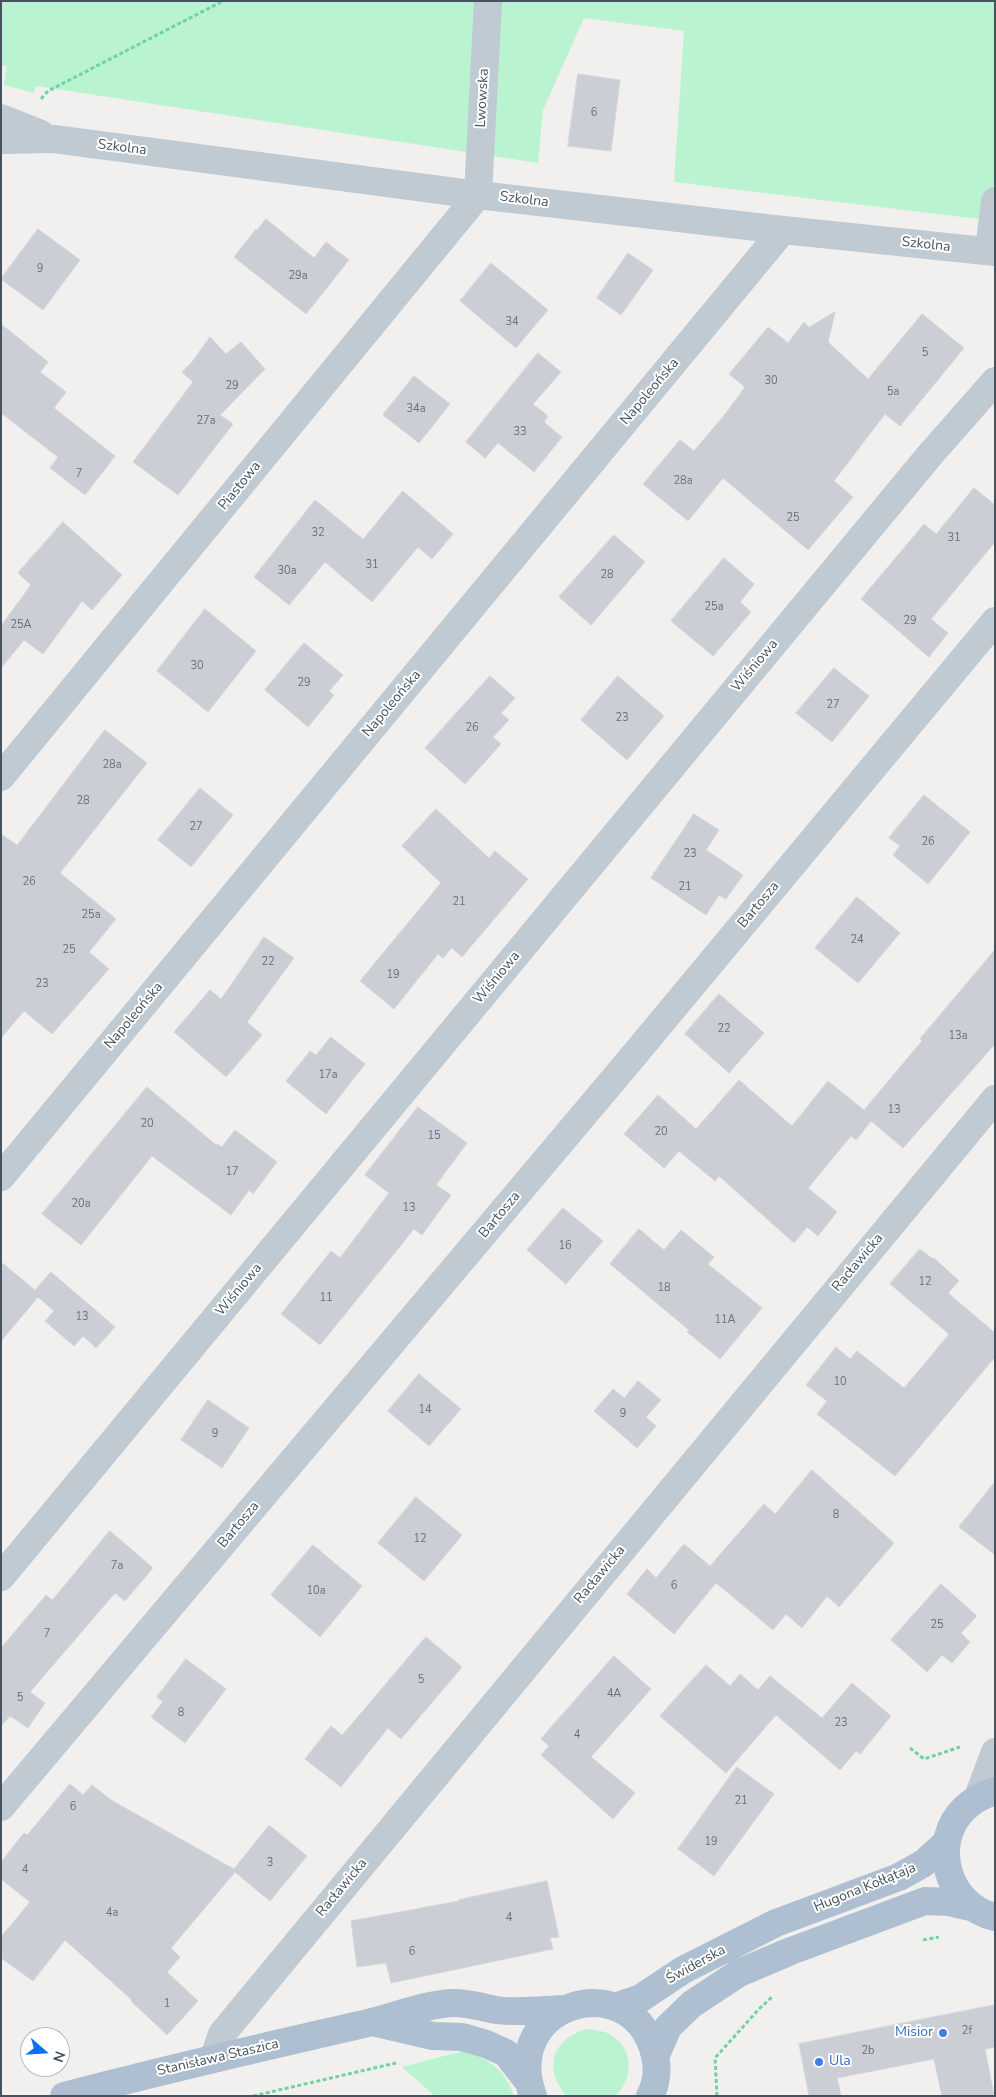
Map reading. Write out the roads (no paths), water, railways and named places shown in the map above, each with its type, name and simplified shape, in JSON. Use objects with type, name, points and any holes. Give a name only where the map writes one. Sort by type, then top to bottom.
[{"type":"main road","points":[[983,1912],[958,1894],[949,1878],[946,1860],[947,1842],[953,1824],[964,1809],[986,1794]]},
{"type":"main road","name":"Hugona Kołłątaja","points":[[776,1923],[898,1877],[924,1863],[947,1842]]},
{"type":"main road","name":"Świderska","points":[[656,2055],[668,2027],[692,2004],[739,1973],[791,1951],[925,1901],[949,1902],[983,1912]]},
{"type":"main road","name":"Świderska","points":[[615,2007],[641,1998],[683,1970],[776,1923]]},
{"type":"main road","name":"Stanisława Staszica","points":[[64,2096],[214,2057],[373,2022],[433,2005],[452,2002],[517,2012],[564,2009]]},
{"type":"main road","points":[[530,2088],[527,2059],[533,2038],[546,2021],[564,2009],[589,2002],[615,2007],[630,2015],[642,2026],[656,2055],[657,2073],[650,2096]]},
{"type":"main road","name":"Stanisława Staszica","points":[[373,2022],[432,2036],[462,2037],[486,2044],[506,2053],[530,2088]]},
{"type":"street","name":"Lwowska","points":[[478,195],[488,1]]},
{"type":"street","name":"Szkolna","points":[[1,118],[54,139]]},
{"type":"street","name":"Szkolna","points":[[1,140],[54,139],[478,195],[992,252]]},
{"type":"street","name":"Piastowa","points":[[1,777],[478,195]]},
{"type":"street","points":[[992,252],[995,201]]},
{"type":"street","name":"Napoleońska","points":[[1,1177],[783,230]]},
{"type":"street","name":"Wiśniowa","points":[[1,1577],[904,487],[995,381]]},
{"type":"street","name":"Bartosza","points":[[1,1807],[637,1053],[995,622]]},
{"type":"street","name":"Racławicka","points":[[214,2057],[222,2034],[995,1098]]},
{"type":"street","points":[[986,1794],[995,1752]]},
{"type":"place","name":"Misior","points":[[943,2033]]},
{"type":"place","name":"Ula","points":[[819,2062]]}]
